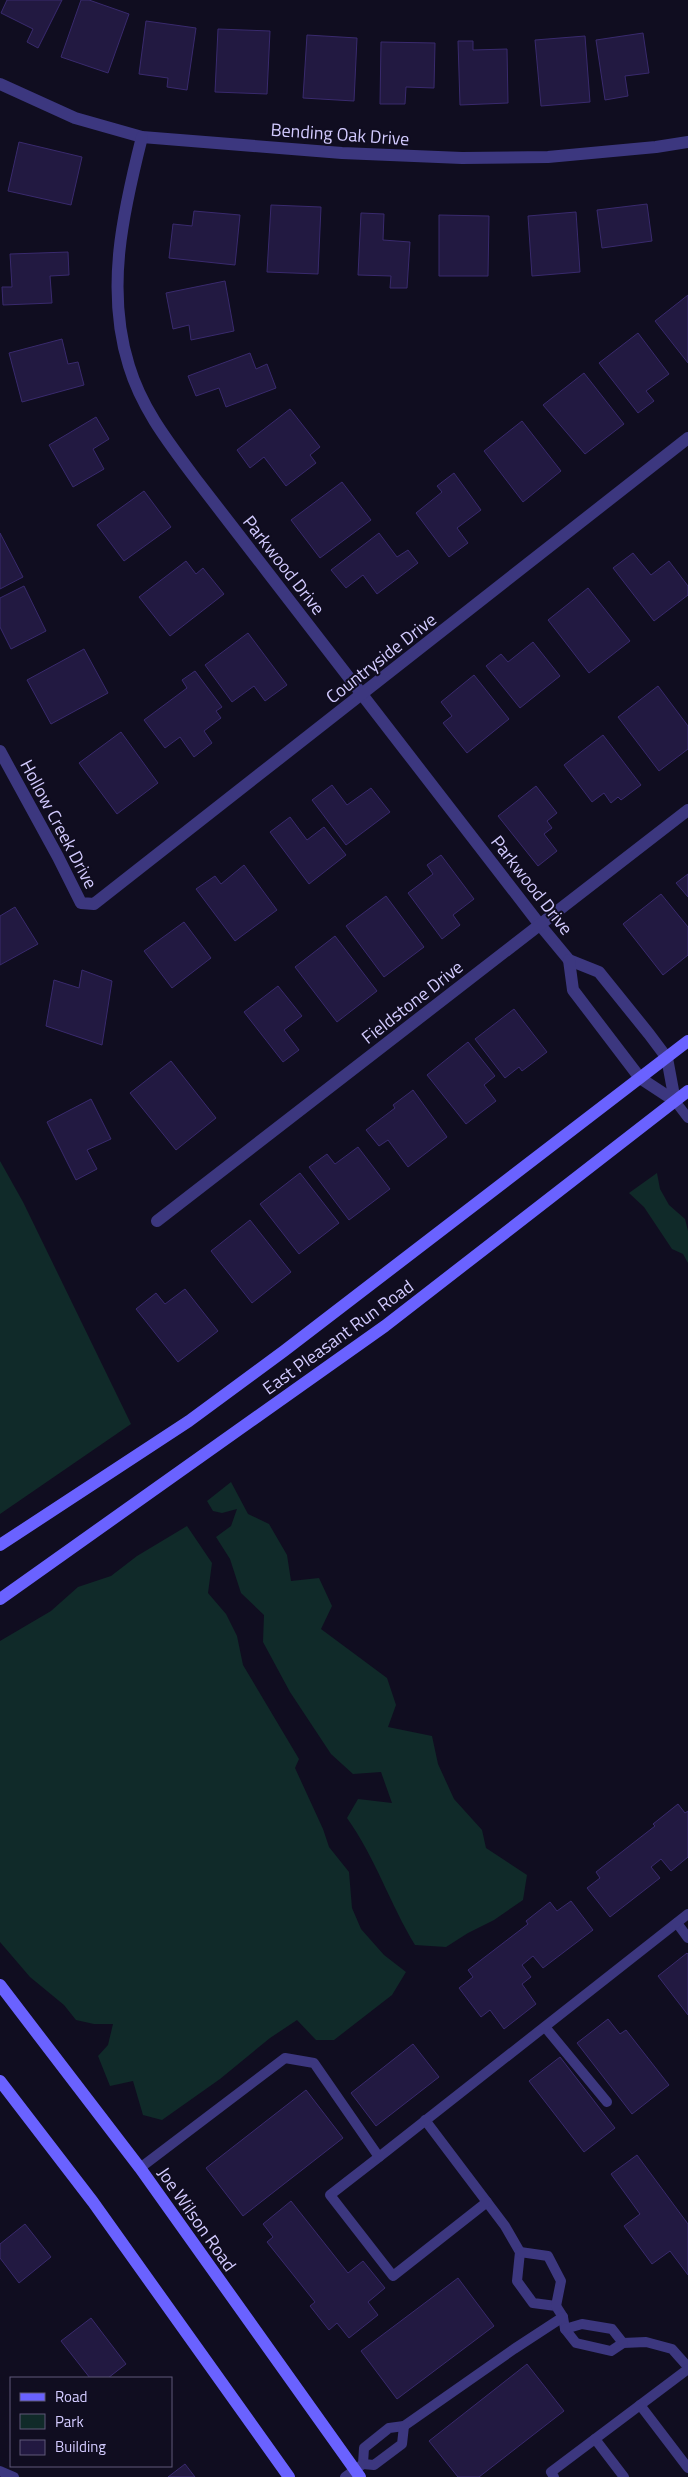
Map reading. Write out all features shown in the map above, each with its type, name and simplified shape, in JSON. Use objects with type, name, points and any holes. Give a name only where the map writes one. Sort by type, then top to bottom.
[{"type":"main road","name":"East Pleasant Run Road","points":[[0,1545],[188,1421],[284,1351],[688,1041]]},
{"type":"main road","name":"East Pleasant Run Road","points":[[0,1600],[385,1326],[688,1091]]},
{"type":"main road","name":"Joe Wilson Road","points":[[0,1985],[140,2168],[355,2472]]},
{"type":"main road","points":[[0,2081],[93,2202],[289,2477]]},
{"type":"street","name":"Bending Oak Drive","points":[[0,84],[75,118],[142,137],[342,153],[462,158],[548,157],[656,147],[688,142]]},
{"type":"street","name":"Parkwood Drive","points":[[142,137],[130,183],[116,277],[119,318],[129,366],[145,406],[160,432],[540,925],[569,960],[599,972],[667,1058],[675,1101]]},
{"type":"street","name":"Countryside Drive","points":[[94,904],[688,438]]},
{"type":"street","name":"Hollow Creek Drive","points":[[0,752],[58,856],[81,903],[94,904]]},
{"type":"street","name":"Fieldstone Drive","points":[[157,1221],[688,810]]},
{"type":"street","name":"Parkwood Drive","points":[[569,960],[573,990],[640,1078],[675,1101]]},
{"type":"lane","points":[[675,1101],[688,1118]]},
{"type":"lane","points":[[488,2202],[393,2276],[330,2195],[688,1914]]},
{"type":"lane","points":[[676,1924],[688,1938]]},
{"type":"lane","points":[[545,2027],[607,2102]]},
{"type":"lane","points":[[140,2168],[285,2058],[314,2063],[379,2157]]},
{"type":"lane","points":[[425,2120],[488,2202],[520,2252],[518,2281],[533,2303],[556,2306]]},
{"type":"lane","points":[[520,2252],[548,2256],[561,2281],[556,2306],[563,2317],[565,2329],[576,2343],[611,2350],[623,2342],[646,2342],[672,2349],[688,2368],[551,2472],[554,2477]]},
{"type":"lane","points":[[355,2472],[364,2448],[389,2428],[404,2426],[563,2317]]},
{"type":"lane","points":[[565,2329],[582,2324],[612,2329],[623,2342]]},
{"type":"lane","points":[[640,2405],[688,2468]]},
{"type":"lane","points":[[355,2472],[374,2465],[402,2444],[404,2426]]},
{"type":"lane","points":[[595,2439],[624,2477]]},
{"type":"lane","points":[[0,2471],[14,2477]]},
{"type":"green space","points":[[0,1161],[23,1202],[131,1424],[0,1514]]},
{"type":"green space","points":[[657,1173],[660,1189],[669,1205],[685,1219],[688,1231],[688,1263],[683,1254],[672,1249],[644,1207],[629,1193]]},
{"type":"green space","points":[[231,1482],[248,1514],[269,1524],[287,1555],[291,1581],[319,1578],[332,1606],[321,1629],[387,1678],[396,1705],[388,1727],[432,1736],[438,1764],[454,1799],[482,1830],[486,1848],[527,1875],[523,1900],[494,1920],[446,1947],[415,1945],[366,1849],[347,1818],[358,1799],[392,1803],[381,1772],[353,1774],[331,1754],[290,1692],[263,1642],[264,1615],[241,1593],[230,1559],[216,1537],[231,1526],[237,1509],[222,1513],[213,1511],[207,1501]]},
{"type":"green space","points":[[187,1526],[212,1563],[208,1593],[226,1614],[237,1636],[243,1665],[299,1759],[295,1768],[323,1829],[329,1847],[349,1872],[352,1908],[361,1929],[384,1955],[406,1972],[392,1995],[334,2040],[316,2040],[297,2020],[270,2038],[220,2079],[162,2120],[143,2115],[133,2081],[110,2086],[98,2056],[108,2045],[113,2024],[94,2024],[76,2020],[64,2005],[30,1977],[0,1942],[0,1641],[51,1611],[78,1587],[111,1576],[137,1556]]},
{"type":"building","points":[[7,0],[62,0],[38,48],[27,42],[33,29],[1,13]]},
{"type":"building","points":[[81,0],[89,0],[129,14],[108,73],[61,57]]},
{"type":"building","points":[[146,21],[196,28],[187,90],[167,87],[168,78],[139,74]]},
{"type":"building","points":[[218,29],[270,31],[267,94],[215,92]]},
{"type":"building","points":[[643,33],[649,73],[625,76],[628,96],[605,100],[596,40]]},
{"type":"building","points":[[307,35],[357,38],[354,101],[303,98]]},
{"type":"building","points":[[585,36],[590,102],[541,106],[535,40]]},
{"type":"building","points":[[458,41],[473,41],[473,50],[507,49],[508,103],[460,105]]},
{"type":"building","points":[[381,42],[435,43],[434,88],[406,87],[405,104],[380,104]]},
{"type":"building","points":[[19,142],[82,157],[71,205],[8,191]]},
{"type":"building","points":[[647,204],[652,241],[602,248],[597,210]]},
{"type":"building","points":[[271,205],[321,207],[318,274],[267,272]]},
{"type":"building","points":[[194,211],[240,215],[235,265],[169,258],[173,224],[192,226]]},
{"type":"building","points":[[576,212],[580,272],[532,276],[528,216]]},
{"type":"building","points":[[361,213],[384,214],[383,240],[410,242],[407,288],[390,288],[391,276],[358,275]]},
{"type":"building","points":[[439,215],[489,216],[488,276],[439,276]]},
{"type":"building","points":[[68,252],[69,275],[50,276],[52,303],[3,305],[2,287],[12,287],[10,254]]},
{"type":"building","points":[[225,281],[234,331],[191,340],[189,325],[173,329],[166,293]]},
{"type":"building","points":[[688,295],[688,363],[655,321]]},
{"type":"building","points":[[638,333],[669,374],[646,391],[654,401],[638,413],[599,363]]},
{"type":"building","points":[[62,339],[68,364],[78,362],[84,385],[22,402],[9,353]]},
{"type":"building","points":[[250,353],[256,369],[267,364],[276,388],[226,407],[219,388],[196,396],[188,376]]},
{"type":"building","points":[[584,373],[624,424],[585,454],[543,405]]},
{"type":"building","points":[[290,409],[320,447],[310,455],[316,463],[286,486],[264,457],[250,468],[237,450]]},
{"type":"building","points":[[96,417],[109,439],[93,449],[104,469],[73,487],[49,445]]},
{"type":"building","points":[[522,421],[561,471],[523,502],[484,451]]},
{"type":"building","points":[[454,473],[481,510],[457,528],[468,543],[449,557],[416,513],[442,492],[437,486]]},
{"type":"building","points":[[342,482],[371,520],[320,558],[291,520]]},
{"type":"building","points":[[144,491],[171,527],[124,561],[97,525]]},
{"type":"building","points":[[0,533],[23,577],[0,589]]},
{"type":"building","points":[[379,533],[397,557],[408,550],[418,563],[377,594],[363,575],[346,588],[331,570]]},
{"type":"building","points":[[633,553],[651,575],[669,561],[688,586],[688,595],[654,621],[613,568]]},
{"type":"building","points":[[186,561],[196,574],[203,568],[224,594],[170,636],[139,597]]},
{"type":"building","points":[[24,586],[46,631],[11,649],[0,627],[0,598]]},
{"type":"building","points":[[588,588],[630,641],[589,673],[548,620]]},
{"type":"building","points":[[248,633],[287,685],[265,701],[254,686],[232,702],[205,665]]},
{"type":"building","points":[[533,642],[560,676],[520,708],[486,666],[501,654],[508,662]]},
{"type":"building","points":[[84,649],[108,693],[51,724],[27,680]]},
{"type":"building","points":[[195,671],[222,707],[216,711],[221,718],[204,731],[212,743],[194,757],[180,737],[165,748],[144,720],[187,688],[182,680]]},
{"type":"building","points":[[474,675],[509,719],[467,753],[443,723],[452,716],[441,702]]},
{"type":"building","points":[[658,686],[688,726],[688,749],[659,771],[618,717]]},
{"type":"building","points":[[121,732],[158,783],[117,814],[79,763]]},
{"type":"building","points":[[603,735],[641,785],[621,800],[618,797],[611,803],[604,793],[592,802],[564,765]]},
{"type":"building","points":[[332,785],[347,805],[371,788],[390,812],[346,845],[312,800]]},
{"type":"building","points":[[536,786],[557,813],[547,821],[552,828],[544,834],[557,851],[538,866],[498,816]]},
{"type":"building","points":[[290,817],[307,840],[324,827],[346,855],[309,884],[270,832]]},
{"type":"building","points":[[441,855],[474,899],[453,915],[460,925],[442,939],[408,893],[433,874],[427,865]]},
{"type":"building","points":[[244,865],[277,910],[235,941],[196,889],[215,876],[221,884]]},
{"type":"building","points":[[688,874],[688,897],[676,883]]},
{"type":"building","points":[[661,894],[688,927],[688,955],[663,975],[623,924]]},
{"type":"building","points":[[386,896],[424,947],[384,977],[346,926]]},
{"type":"building","points":[[15,907],[38,944],[0,965],[0,916]]},
{"type":"building","points":[[184,922],[211,958],[172,988],[144,951]]},
{"type":"building","points":[[335,936],[377,991],[337,1022],[295,967]]},
{"type":"building","points":[[82,970],[112,981],[102,1045],[46,1026],[54,980],[79,988]]},
{"type":"building","points":[[278,986],[302,1016],[284,1030],[299,1050],[283,1062],[244,1012]]},
{"type":"building","points":[[514,1009],[547,1052],[522,1071],[519,1067],[505,1078],[475,1039]]},
{"type":"building","points":[[468,1042],[495,1076],[484,1085],[496,1101],[466,1124],[427,1075]]},
{"type":"building","points":[[171,1061],[216,1118],[176,1150],[130,1093]]},
{"type":"building","points":[[413,1090],[447,1137],[408,1167],[388,1140],[379,1146],[366,1130],[395,1108],[393,1105]]},
{"type":"building","points":[[91,1099],[111,1139],[87,1150],[97,1169],[76,1180],[47,1122]]},
{"type":"building","points":[[358,1147],[390,1189],[349,1220],[309,1167],[327,1154],[335,1164]]},
{"type":"building","points":[[300,1173],[339,1223],[299,1254],[260,1204]]},
{"type":"building","points":[[250,1220],[291,1272],[252,1303],[211,1251]]},
{"type":"building","points":[[185,1289],[218,1331],[178,1362],[136,1309],[156,1293],[165,1304]]},
{"type":"building","points":[[678,1804],[685,1813],[688,1811],[688,1857],[671,1871],[661,1859],[651,1867],[660,1878],[610,1917],[587,1888],[600,1878],[596,1872],[655,1826],[653,1824]]},
{"type":"building","points":[[571,1901],[593,1930],[543,1968],[533,1956],[522,1965],[531,1977],[522,1984],[536,2004],[504,2029],[490,2010],[481,2017],[459,1988],[473,1977],[468,1970],[528,1924],[526,1921],[550,1902],[557,1911]]},
{"type":"building","points":[[688,1954],[688,2015],[658,1976]]},
{"type":"building","points":[[608,2019],[620,2034],[626,2030],[669,2085],[632,2114],[577,2043]]},
{"type":"building","points":[[413,2044],[439,2077],[376,2126],[351,2093]]},
{"type":"building","points":[[560,2057],[615,2128],[584,2152],[529,2081]]},
{"type":"building","points":[[306,2090],[343,2138],[243,2216],[206,2168]]},
{"type":"building","points":[[637,2155],[688,2224],[688,2275],[670,2251],[652,2264],[624,2226],[640,2214],[611,2174]]},
{"type":"building","points":[[291,2201],[348,2273],[363,2261],[385,2288],[368,2302],[378,2315],[349,2338],[337,2323],[329,2330],[310,2306],[315,2302],[267,2242],[273,2237],[263,2224]]},
{"type":"building","points":[[25,2224],[51,2257],[19,2283],[0,2258],[0,2244]]},
{"type":"building","points":[[458,2278],[494,2326],[397,2399],[361,2351]]},
{"type":"building","points":[[91,2318],[126,2364],[109,2377],[89,2377],[61,2341]]},
{"type":"building","points":[[527,2364],[564,2411],[479,2477],[458,2477],[429,2441]]},
{"type":"building","points":[[185,2464],[195,2477],[168,2477]]}]
